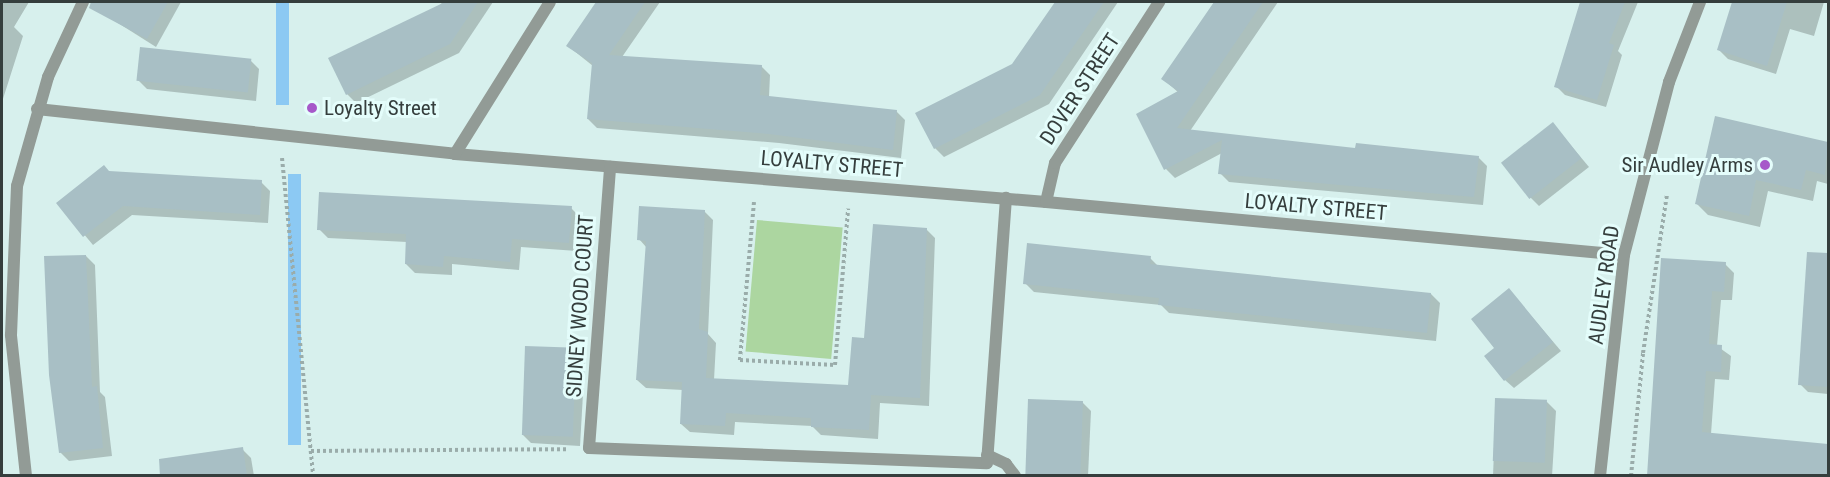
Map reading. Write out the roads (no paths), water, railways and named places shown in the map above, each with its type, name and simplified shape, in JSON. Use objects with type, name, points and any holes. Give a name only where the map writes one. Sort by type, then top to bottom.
[{"type":"street","points":[[26,476],[11,335],[11,277],[17,186],[37,109],[62,41],[83,2]]},
{"type":"street","points":[[455,154],[550,2]]},
{"type":"street","name":"DOVER STREET","points":[[1046,202],[1056,163],[1159,2]]},
{"type":"street","name":"AUDLEY ROAD","points":[[1600,476],[1624,255],[1669,82],[1700,2]]},
{"type":"street","name":"LOYALTY STREET","points":[[37,109],[455,154],[1006,198],[1624,255]]},
{"type":"street","name":"SIDNEY WOOD COURT","points":[[610,167],[589,448],[987,459]]},
{"type":"street","points":[[1006,198],[987,459],[1006,464],[1015,476]]},
{"type":"water","points":[[276,2],[289,2],[289,105],[276,105]]},
{"type":"water","points":[[288,174],[301,174],[301,445],[288,445]]},
{"type":"place","name":"Loyalty Street","points":[[312,108]]},
{"type":"place","name":"Sir Audley Arms","points":[[1765,165]]}]
